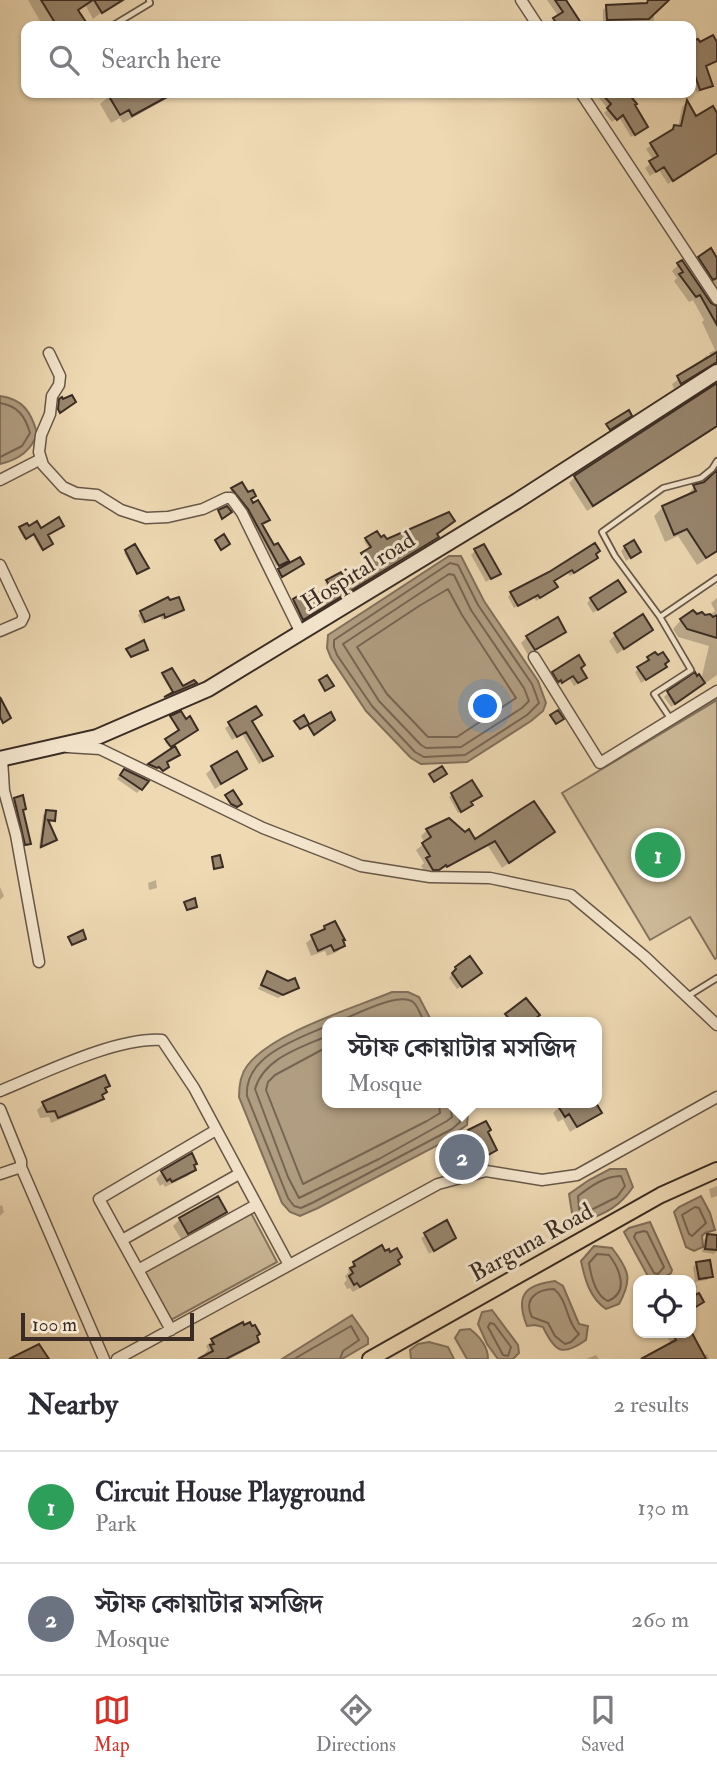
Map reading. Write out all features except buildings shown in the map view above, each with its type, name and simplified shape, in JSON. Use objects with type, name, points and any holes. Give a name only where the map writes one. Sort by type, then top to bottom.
[{"type":"main road","name":"Barguna Road","points":[[370,1359],[661,1195],[717,1170]]},
{"type":"street","points":[[521,0],[535,21]]},
{"type":"street","points":[[585,98],[717,299]]},
{"type":"street","points":[[49,353],[60,376],[59,385],[52,396],[50,414],[41,435],[39,452],[48,472],[69,491],[97,495],[121,510],[146,518],[168,517],[203,509],[231,498],[242,513],[301,633]]},
{"type":"street","name":"Hospital road","points":[[1,761],[97,737],[208,689],[517,500],[717,372]]},
{"type":"street","points":[[0,480],[41,459]]},
{"type":"street","points":[[0,565],[24,616],[21,622],[0,631]]},
{"type":"street","points":[[534,657],[600,763],[717,691]]},
{"type":"street","points":[[56,746],[100,749],[263,828],[361,866],[430,877],[490,878],[571,895],[644,956],[717,1025]]},
{"type":"street","points":[[1,761],[3,794],[19,848],[39,962]]},
{"type":"street","points":[[0,1091],[114,1046],[146,1039],[162,1040],[194,1088],[289,1265]]},
{"type":"street","points":[[117,1359],[439,1184],[486,1171],[542,1180],[577,1175],[717,1097]]},
{"type":"street","points":[[0,1109],[18,1152],[21,1167],[104,1359]]},
{"type":"street","points":[[171,1330],[99,1199],[216,1130]]},
{"type":"street","points":[[0,1174],[21,1167]]},
{"type":"street","points":[[121,1240],[239,1174]]},
{"type":"street","points":[[138,1270],[256,1205]]},
{"type":"lane","points":[[120,21],[150,3],[149,0]]},
{"type":"lane","points":[[670,718],[654,694],[691,670],[660,617],[615,556],[602,532],[663,488],[701,478],[717,461]]},
{"type":"lane","points":[[660,617],[717,578]]},
{"type":"lane","points":[[687,996],[717,978]]},
{"type":"shaded area","points":[[717,700],[715,959],[690,917],[650,940],[562,793]]},
{"type":"shaded area","points":[[251,1213],[277,1262],[171,1320],[143,1271]]},
{"type":"water","points":[[0,396],[15,400],[25,408],[37,433],[32,444],[23,453],[0,464]]},
{"type":"water","points":[[449,556],[461,556],[484,601],[538,681],[546,703],[543,711],[531,721],[467,762],[421,764],[411,758],[366,711],[331,658],[327,648],[328,635]]},
{"type":"water","points":[[392,992],[408,992],[419,997],[429,1017],[329,1017]]},
{"type":"water","points":[[322,1020],[322,1108],[467,1108],[467,1125],[440,1144],[318,1208],[300,1216],[290,1212],[282,1203],[239,1097],[243,1073],[247,1066],[259,1054],[293,1032]]},
{"type":"water","points":[[610,1169],[626,1169],[633,1187],[628,1194],[612,1208],[584,1221],[572,1213],[569,1194]]},
{"type":"water","points":[[701,1196],[715,1230],[702,1236],[703,1247],[694,1251],[686,1247],[674,1212]]},
{"type":"water","points":[[650,1222],[671,1273],[647,1275],[624,1232]]},
{"type":"water","points":[[594,1246],[612,1248],[627,1275],[626,1288],[619,1304],[606,1309],[592,1294],[581,1261]]},
{"type":"water","points":[[555,1281],[563,1286],[579,1324],[588,1326],[586,1340],[571,1349],[556,1347],[543,1327],[527,1326],[523,1316],[522,1300],[529,1289]]},
{"type":"water","points":[[492,1310],[518,1345],[519,1353],[513,1359],[498,1359],[487,1344],[478,1324],[482,1312]]},
{"type":"water","points":[[352,1315],[368,1338],[368,1344],[342,1359],[282,1359]]},
{"type":"water","points":[[470,1329],[482,1342],[488,1359],[467,1359],[455,1338],[460,1330]]},
{"type":"water","points":[[429,1342],[448,1347],[454,1359],[411,1359],[410,1350],[418,1344]]},
{"type":"place","name":"Circuit House Playground","points":[[658,855]]},
{"type":"place","name":"স্টাফ কোয়াটার মসজিদ","points":[[462,1157]]}]
